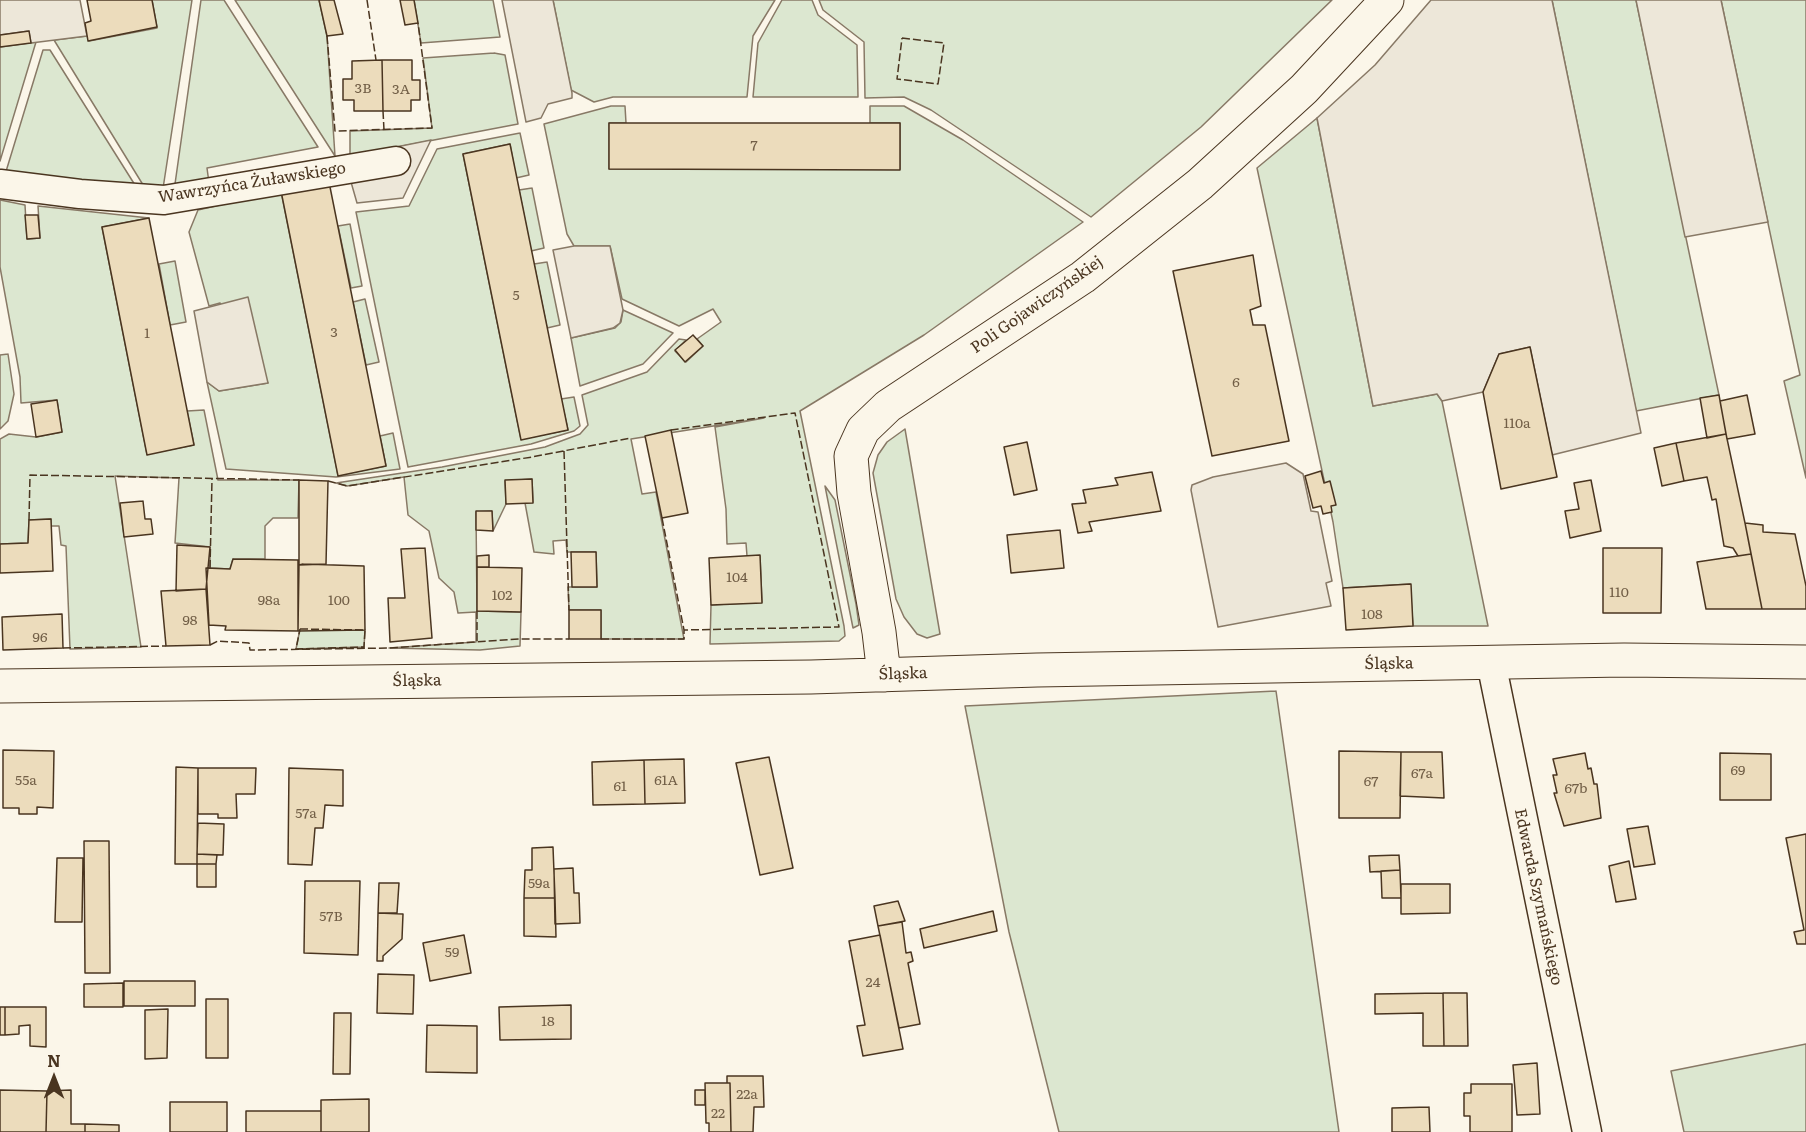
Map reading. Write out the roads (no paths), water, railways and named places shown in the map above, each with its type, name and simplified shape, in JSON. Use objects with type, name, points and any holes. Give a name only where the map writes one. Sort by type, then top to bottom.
[{"type":"street","name":"Poli Gojawiczyńskiej","points":[[884,675],[879,632],[854,493],[851,456],[862,430],[888,406],[1083,277],[1200,184],[1304,89],[1387,0]]},
{"type":"street","name":"Wawrzyńca Żuławskiego","points":[[0,184],[80,194],[164,200],[396,161]]},
{"type":"street","name":"Śląska","points":[[0,686],[884,675],[1037,670],[1624,660],[1806,662]]},
{"type":"street","name":"Edwarda Szymańskiego","points":[[1491,662],[1587,1132]]}]
